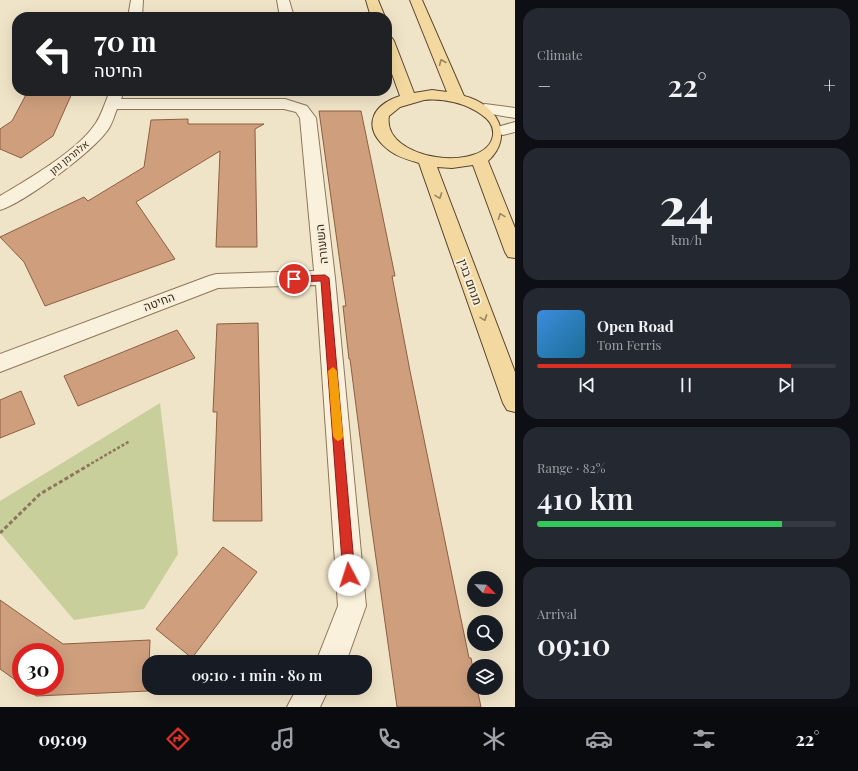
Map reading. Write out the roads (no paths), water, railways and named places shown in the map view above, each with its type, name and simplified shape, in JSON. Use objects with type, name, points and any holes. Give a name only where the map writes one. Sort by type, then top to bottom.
[{"type":"main road","points":[[372,0],[376,12]]},
{"type":"main road","points":[[416,0],[457,98]]},
{"type":"main road","points":[[392,55],[408,98]]},
{"type":"main road","points":[[432,95],[457,98],[485,109],[509,129],[502,142],[494,152],[479,159],[460,163],[426,160],[398,150],[386,140],[380,128],[380,118],[386,108],[398,101],[408,98],[432,95]]},
{"type":"main road","points":[[479,159],[515,252]]},
{"type":"main road","name":"מנחם בגין","points":[[426,160],[515,403]]},
{"type":"street","points":[[136,12],[137,0]]},
{"type":"street","points":[[283,0],[286,12]]},
{"type":"street","name":"אלתרמן נתן","points":[[0,204],[31,186],[78,152],[101,129],[115,97]]},
{"type":"street","name":"השעורה","points":[[115,97],[285,104],[302,109],[308,118],[325,278],[352,606],[334,655]]},
{"type":"street","points":[[485,109],[515,113]]},
{"type":"street","name":"החיטה","points":[[0,363],[216,281],[325,278]]},
{"type":"street","points":[[303,707],[310,695]]}]
